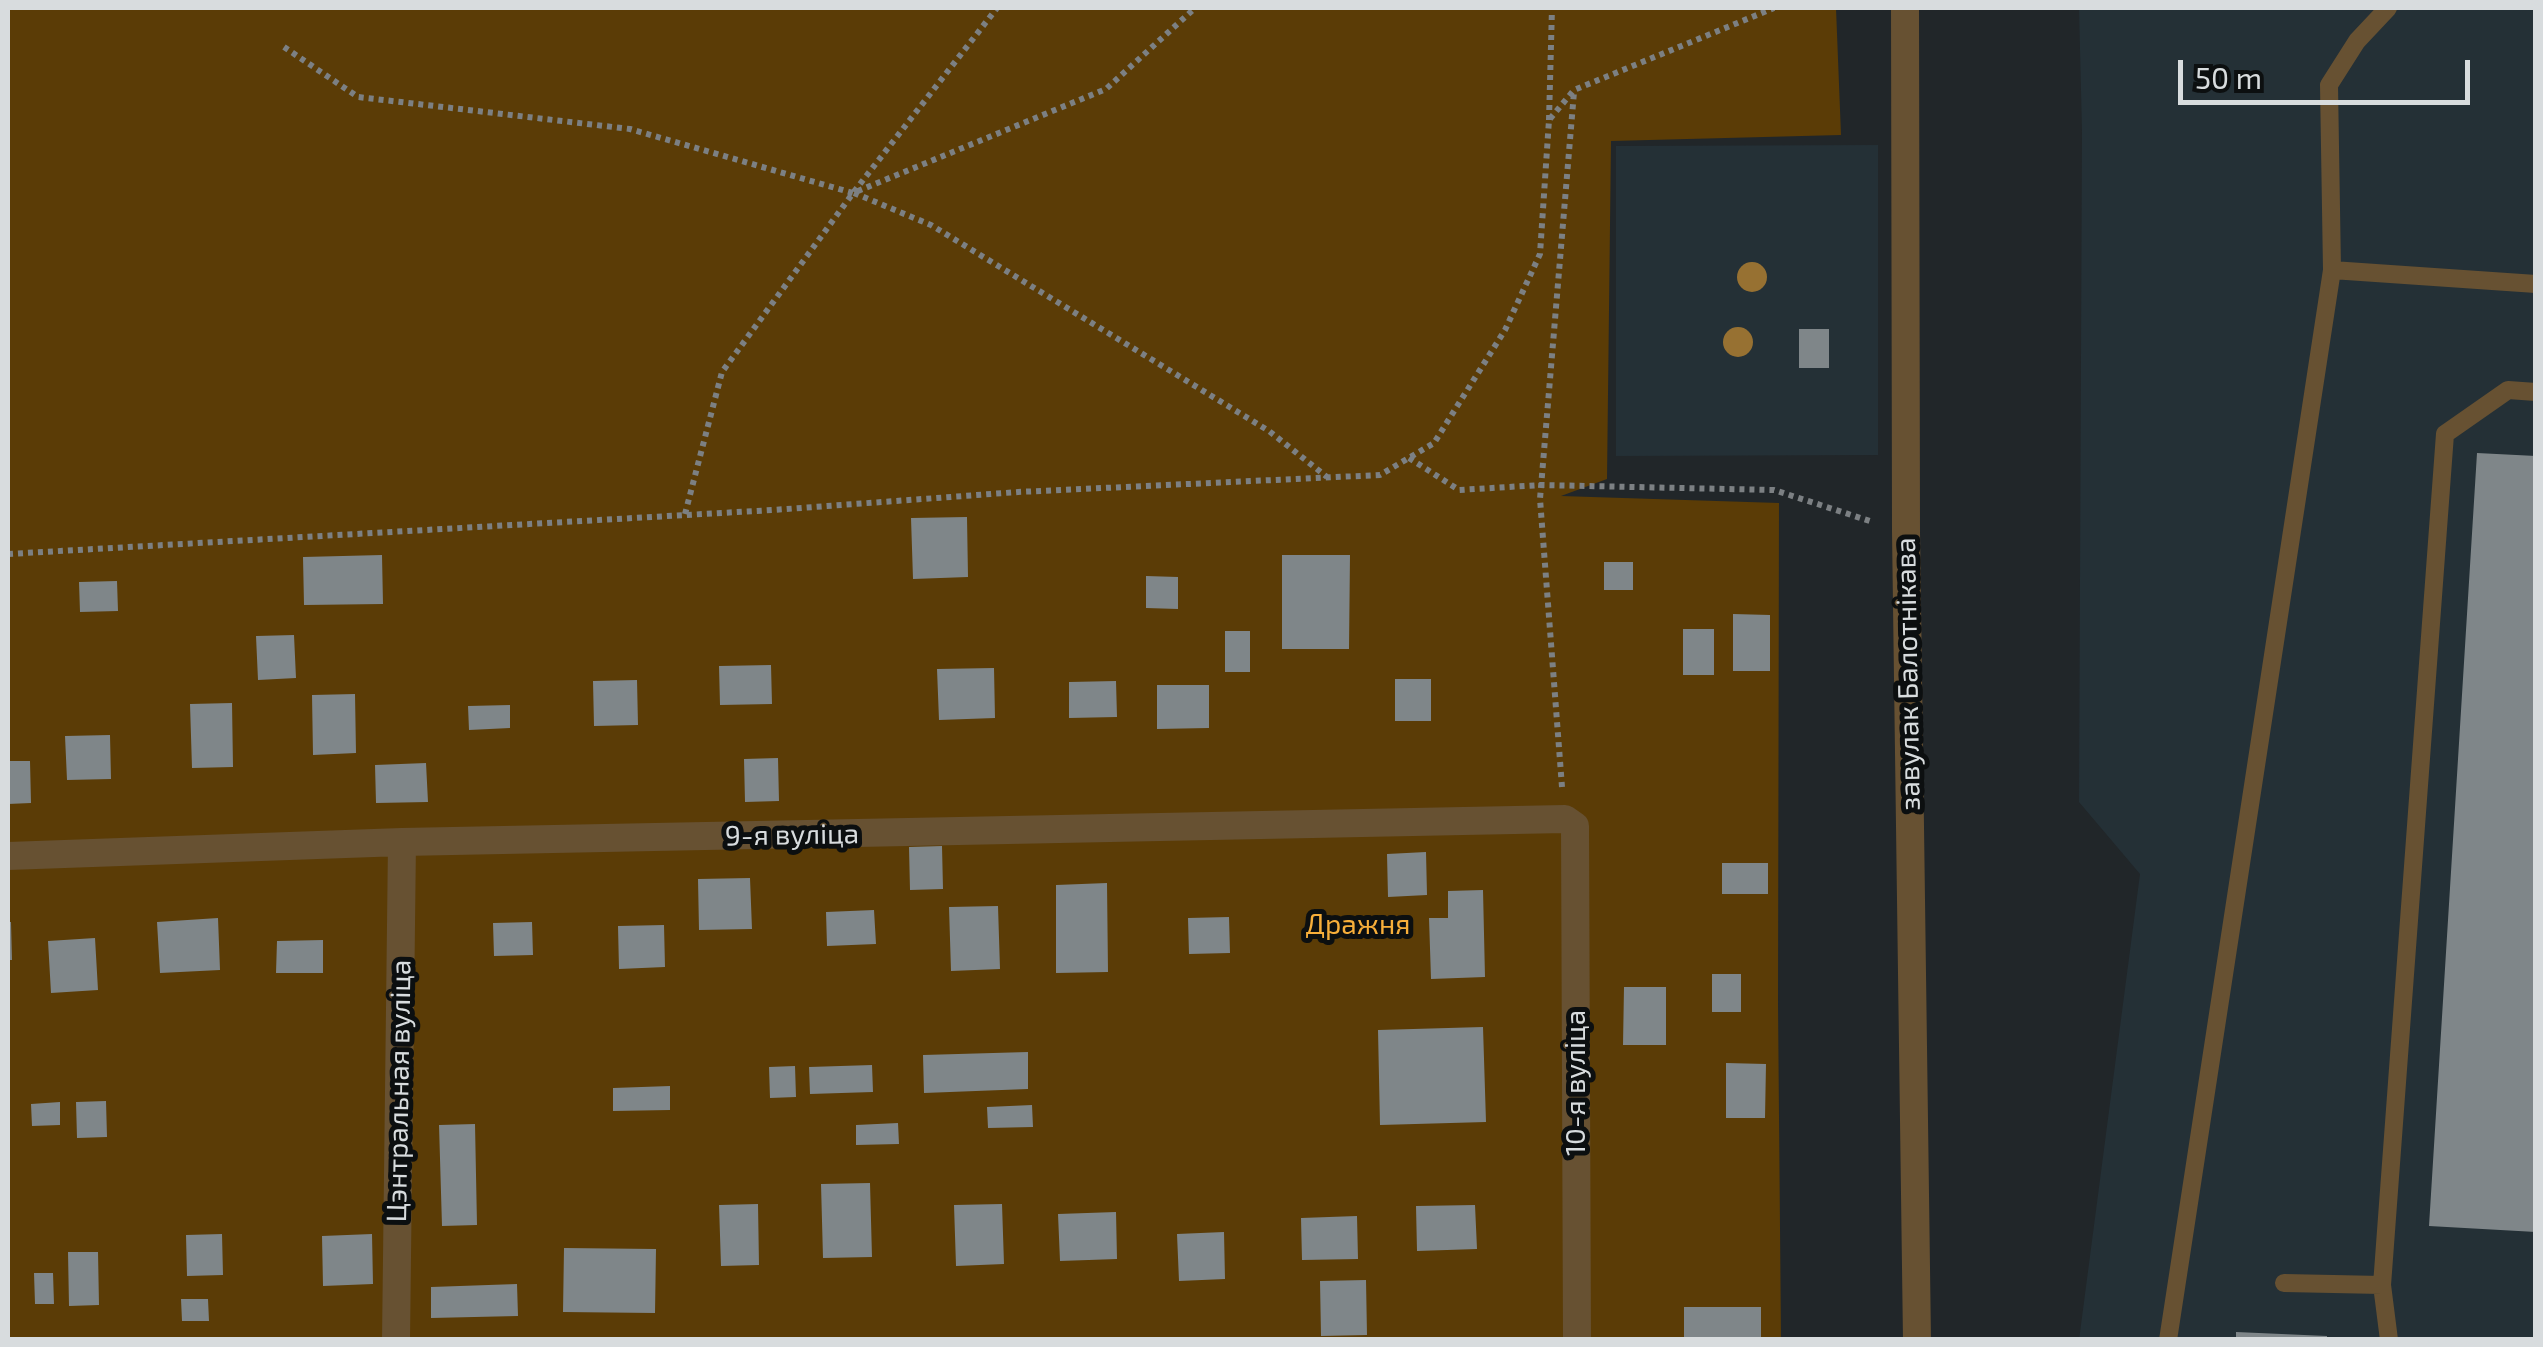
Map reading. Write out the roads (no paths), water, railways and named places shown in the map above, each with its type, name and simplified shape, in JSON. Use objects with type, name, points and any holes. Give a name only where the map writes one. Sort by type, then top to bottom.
[{"type":"street","name":"завулак Балотнікава","points":[[1905,8],[1906,532],[1917,1340]]},
{"type":"street","name":"9-я вуліца","points":[[8,856],[402,842],[1570,823]]},
{"type":"street","name":"10-я вуліца","points":[[1570,823],[1577,1340]]},
{"type":"street","name":"Цэнтральная вуліца","points":[[396,1340],[402,842]]},
{"type":"lane","points":[[2168,1340],[2332,270],[2329,85],[2357,41],[2388,8]]},
{"type":"lane","points":[[2332,270],[2536,284]]},
{"type":"lane","points":[[2389,1340],[2382,1285],[2446,434],[2508,390],[2536,392]]},
{"type":"lane","points":[[2284,1283],[2382,1285]]},
{"type":"park label","name":"Дражня","points":[[1358,925]]}]
